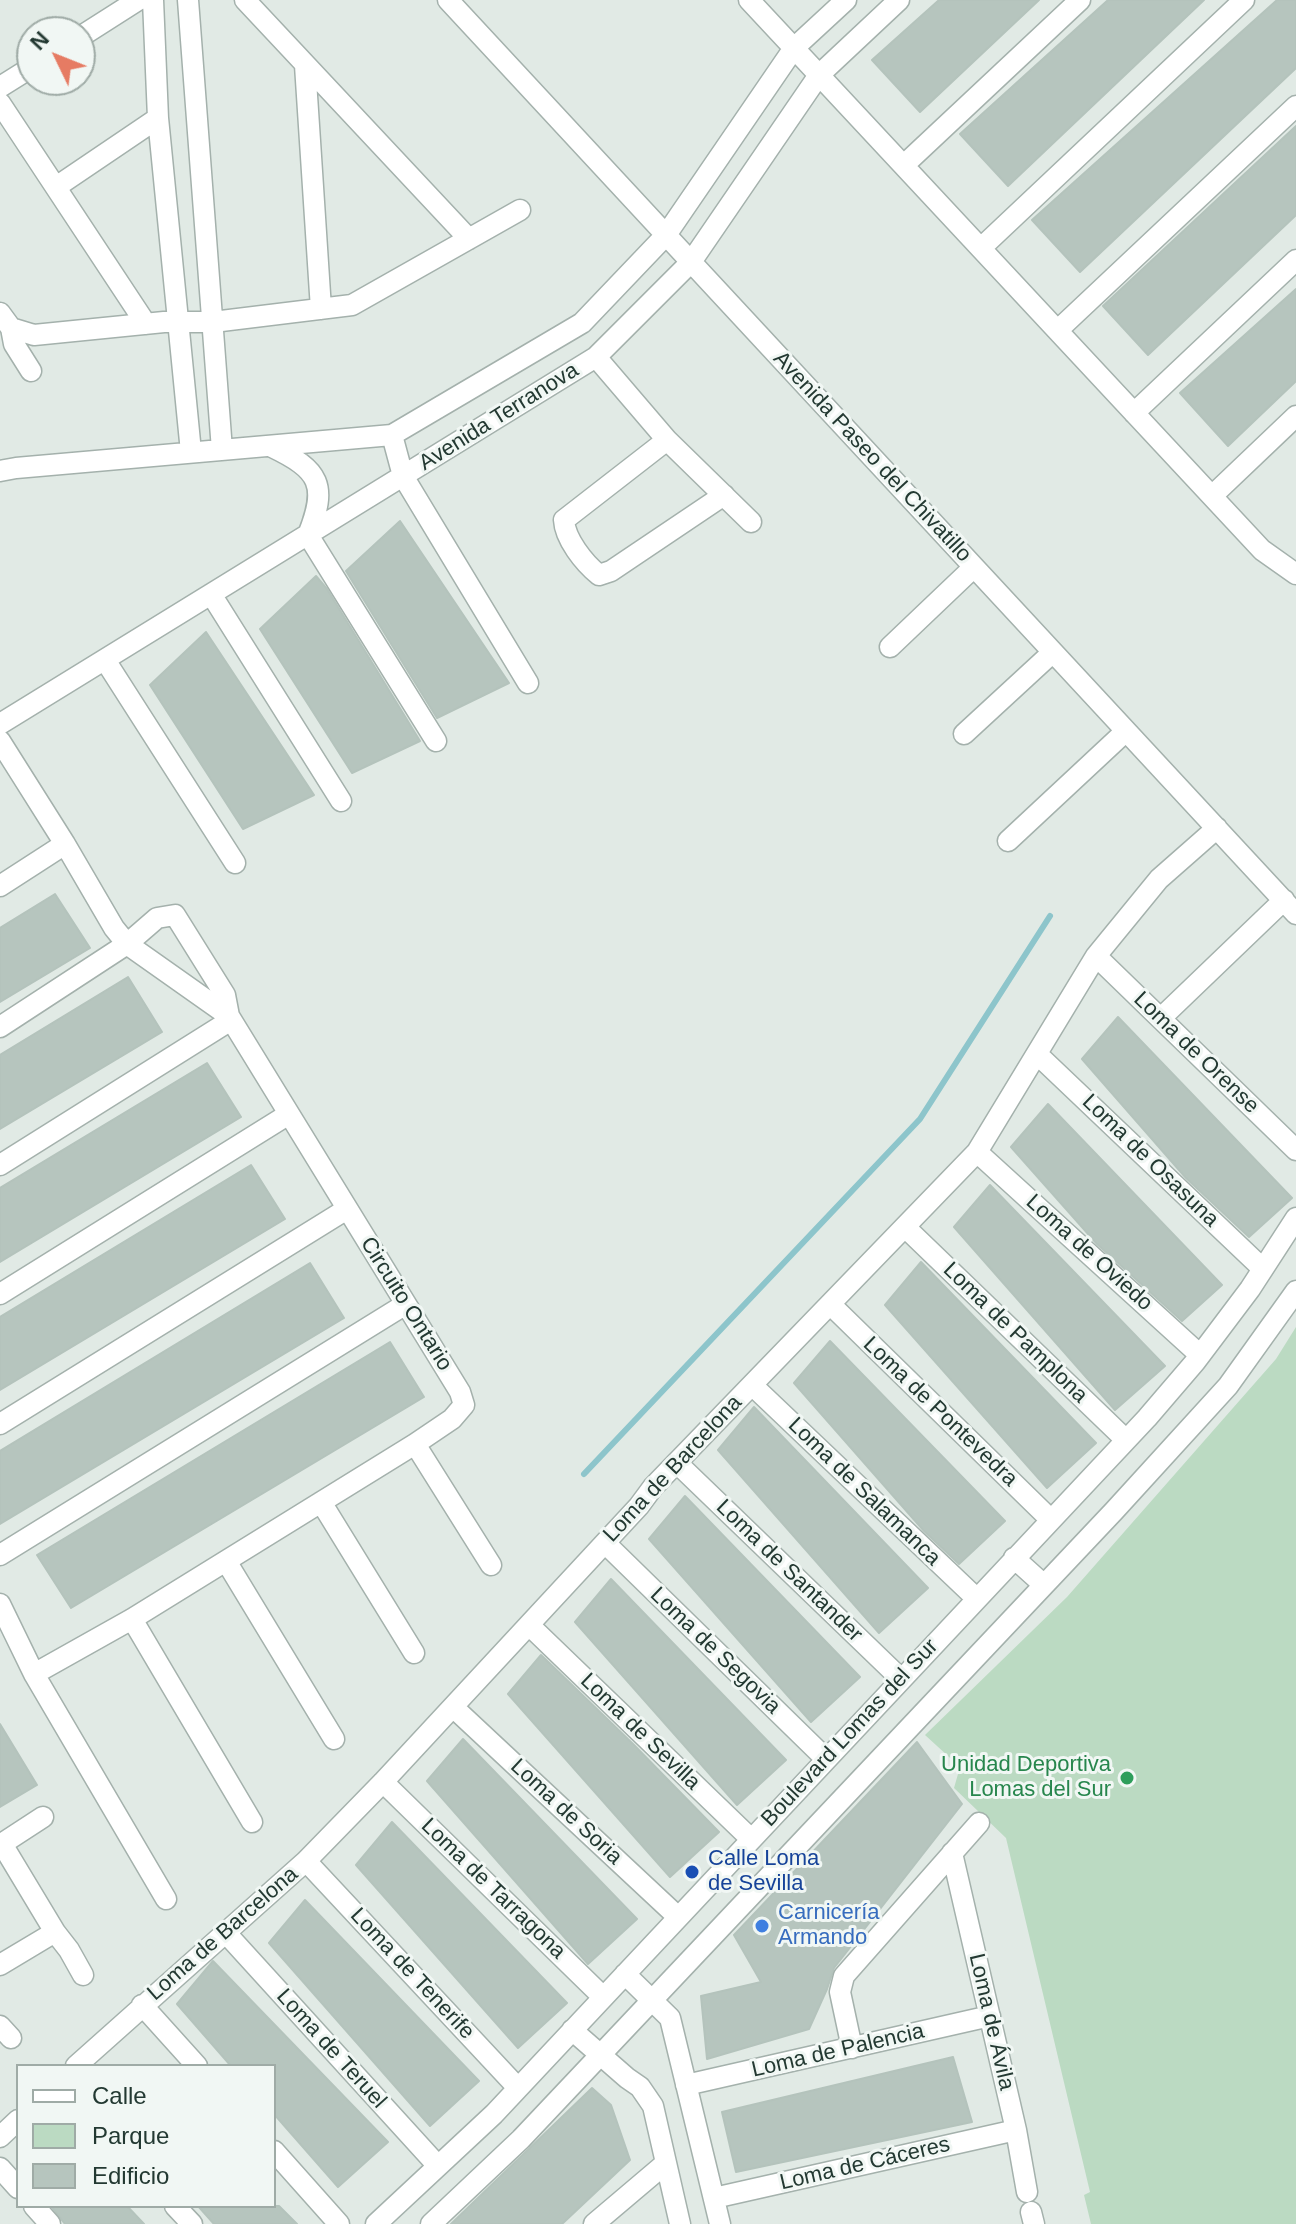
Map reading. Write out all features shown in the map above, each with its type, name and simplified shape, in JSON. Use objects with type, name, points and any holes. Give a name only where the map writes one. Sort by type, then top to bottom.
[{"type":"street","points":[[96,27],[138,0]]},
{"type":"street","points":[[153,0],[158,118],[191,452]]},
{"type":"street","points":[[188,0],[222,450]]},
{"type":"street","points":[[245,0],[469,239]]},
{"type":"street","name":"Avenida Paseo del Chivatillo","points":[[448,0],[1290,907]]},
{"type":"street","points":[[749,0],[1262,550],[1296,574]]},
{"type":"street","name":"Avenida Terranova","points":[[0,471],[392,435],[582,323],[666,235],[794,48],[846,0]]},
{"type":"street","name":"Avenida Terranova","points":[[0,724],[596,357],[691,262],[819,75],[899,0]]},
{"type":"street","points":[[904,165],[1080,0]]},
{"type":"street","points":[[981,248],[1244,0]]},
{"type":"street","points":[[305,65],[321,309]]},
{"type":"street","points":[[0,103],[146,324]]},
{"type":"street","points":[[1058,330],[1296,106]]},
{"type":"street","points":[[56,187],[158,118]]},
{"type":"street","points":[[6,321],[34,335],[146,324],[213,322],[352,305],[520,210]]},
{"type":"street","points":[[1134,413],[1296,260]]},
{"type":"street","points":[[6,321],[14,344],[31,371]]},
{"type":"street","points":[[596,357],[667,440],[751,522]]},
{"type":"street","points":[[1212,496],[1296,416]]},
{"type":"street","points":[[392,435],[403,476],[528,683]]},
{"type":"street","points":[[667,440],[564,520],[564,529],[588,567],[599,575],[611,571],[724,495]]},
{"type":"street","points":[[269,446],[293,457],[309,469],[317,481],[319,498],[308,535],[436,741]]},
{"type":"street","points":[[890,647],[974,567]]},
{"type":"street","points":[[211,594],[341,801]]},
{"type":"street","points":[[964,734],[1053,652]]},
{"type":"street","points":[[105,660],[235,863]]},
{"type":"street","points":[[1008,841],[1126,731]]},
{"type":"street","name":"Circuito Ontario","points":[[0,741],[114,928],[127,944],[230,1018],[460,1392],[464,1405],[452,1419],[415,1444],[132,1619],[34,1674]]},
{"type":"street","name":"Loma de Barcelona","points":[[78,2064],[306,1861],[453,1707],[677,1463],[977,1152],[1096,956],[1159,879],[1217,828]]},
{"type":"street","points":[[0,886],[65,844]]},
{"type":"street","points":[[1161,1018],[1290,907]]},
{"type":"street","points":[[0,1027],[127,944],[157,918],[175,915],[225,995],[230,1018],[0,1165]]},
{"type":"street","name":"Loma de Orense","points":[[1096,956],[1296,1150]]},
{"type":"street","name":"Loma de Osasuna","points":[[1037,1054],[1263,1269]]},
{"type":"street","points":[[0,1294],[289,1114]]},
{"type":"street","name":"Loma de Oviedo","points":[[977,1152],[1200,1355]]},
{"type":"street","points":[[0,1424],[347,1209]]},
{"type":"street","name":"Boulevard Lomas del Sur","points":[[376,2224],[494,2114],[1147,1418],[1200,1355],[1296,1218]]},
{"type":"street","name":"Loma de Pamplona","points":[[905,1227],[1126,1440]]},
{"type":"street","name":"Boulevard Lomas del Sur","points":[[431,2224],[521,2139],[1044,1585],[1228,1386],[1296,1291]]},
{"type":"street","points":[[0,1555],[406,1304]]},
{"type":"street","name":"Loma de Pontevedra","points":[[830,1304],[1050,1519]]},
{"type":"street","name":"Loma de Salamanca","points":[[752,1385],[976,1598]]},
{"type":"street","points":[[415,1444],[491,1565]]},
{"type":"street","name":"Loma de Santander","points":[[677,1463],[901,1679]]},
{"type":"street","points":[[321,1502],[414,1653]]},
{"type":"street","name":"Loma de Segovia","points":[[605,1543],[826,1759]]},
{"type":"street","points":[[1014,1558],[1044,1585]]},
{"type":"street","points":[[226,1561],[334,1739]]},
{"type":"street","points":[[0,1604],[34,1674],[166,1899]]},
{"type":"street","points":[[132,1619],[252,1822]]},
{"type":"street","name":"Loma de Sevilla","points":[[529,1625],[751,1839]]},
{"type":"street","name":"Loma de Soria","points":[[453,1707],[678,1917]]},
{"type":"street","name":"Loma de Tarragona","points":[[383,1782],[603,1997]]},
{"type":"street","points":[[43,1817],[1,1844],[83,1975]]},
{"type":"street","points":[[852,2048],[840,1992],[844,1976],[979,1823]]},
{"type":"street","name":"Loma de Ávila","points":[[952,1853],[1016,2130],[1031,2209]]},
{"type":"street","name":"Loma de Tenerife","points":[[306,1861],[518,2088]]},
{"type":"street","points":[[0,1965],[55,1932]]},
{"type":"street","name":"Loma de Teruel","points":[[225,1932],[438,2166]]},
{"type":"street","points":[[625,1974],[670,2018],[720,2224]]},
{"type":"street","points":[[142,2005],[195,2064]]},
{"type":"street","name":"Loma de Palencia","points":[[686,2085],[990,2016]]},
{"type":"street","points":[[572,2030],[640,2087],[653,2106],[680,2224]]},
{"type":"street","points":[[0,2137],[16,2122]]},
{"type":"street","name":"Loma de Cáceres","points":[[714,2198],[1016,2130]]},
{"type":"street","points":[[276,2153],[339,2224]]},
{"type":"street","points":[[594,2224],[666,2163]]},
{"type":"street","points":[[0,2168],[16,2186]]},
{"type":"street","points":[[36,2208],[50,2224]]},
{"type":"street","points":[[177,2208],[192,2224]]},
{"type":"green space","name":"Unidad Deportiva Lomas del Sur","points":[[1296,1327],[1296,2224],[1091,2224],[1084,2195],[1090,2192],[1006,1838],[954,1788],[960,1767],[925,1735],[1067,1597],[1276,1359]]},
{"type":"building","points":[[939,0],[1039,0],[920,112],[872,60]]},
{"type":"building","points":[[1108,0],[1204,0],[1008,186],[960,134]]},
{"type":"building","points":[[1277,0],[1296,0],[1296,68],[1080,272],[1032,220]]},
{"type":"building","points":[[1296,126],[1296,215],[1148,355],[1103,306]]},
{"type":"building","points":[[1296,289],[1296,381],[1228,446],[1180,393]]},
{"type":"building","points":[[400,521],[509,683],[437,718],[346,571]]},
{"type":"building","points":[[316,576],[420,741],[352,773],[260,629]]},
{"type":"building","points":[[206,632],[314,795],[243,829],[150,685]]},
{"type":"building","points":[[55,894],[90,948],[0,1002],[0,928]]},
{"type":"building","points":[[128,977],[162,1032],[0,1129],[0,1055]]},
{"type":"building","points":[[1118,1017],[1292,1198],[1249,1237],[1186,1178],[1082,1059]]},
{"type":"building","points":[[207,1063],[241,1117],[0,1262],[0,1188]]},
{"type":"building","points":[[1048,1104],[1222,1285],[1182,1321],[1097,1244],[1011,1147]]},
{"type":"building","points":[[251,1165],[285,1219],[0,1390],[0,1317]]},
{"type":"building","points":[[990,1185],[1165,1366],[1115,1410],[954,1227]]},
{"type":"building","points":[[921,1262],[1096,1443],[1047,1488],[885,1305]]},
{"type":"building","points":[[310,1263],[344,1318],[0,1524],[0,1451]]},
{"type":"building","points":[[830,1341],[1005,1521],[959,1564],[924,1531],[794,1383]]},
{"type":"building","points":[[390,1342],[424,1397],[71,1608],[37,1555]]},
{"type":"building","points":[[754,1407],[928,1588],[879,1633],[718,1450]]},
{"type":"building","points":[[685,1496],[860,1677],[811,1722],[649,1539]]},
{"type":"building","points":[[611,1579],[786,1760],[737,1805],[575,1622]]},
{"type":"building","points":[[541,1655],[719,1832],[670,1877],[508,1694]]},
{"type":"building","points":[[0,1724],[37,1785],[0,1807]]},
{"type":"building","points":[[463,1739],[637,1919],[588,1964],[427,1781]]},
{"type":"building","points":[[917,1742],[962,1804],[834,1968],[809,2029],[707,2059],[701,1996],[761,1982],[734,1935]]},
{"type":"building","points":[[392,1822],[567,2003],[518,2048],[356,1865]]},
{"type":"building","points":[[305,1900],[479,2081],[430,2126],[269,1943]]},
{"type":"building","points":[[213,1961],[388,2142],[338,2187],[276,2116],[276,2064],[229,2064],[177,2004]]},
{"type":"building","points":[[953,2057],[972,2122],[736,2172],[722,2112]]},
{"type":"building","points":[[592,2088],[611,2105],[630,2160],[562,2224],[451,2224]]},
{"type":"building","points":[[279,2206],[297,2224],[214,2224],[200,2208]]},
{"type":"building","points":[[53,2208],[129,2208],[144,2224],[65,2224]]},
{"type":"waterway","points":[[584,1474],[920,1119],[1050,916]]},
{"type":"place","name":"Unidad Deportiva Lomas del Sur","points":[[1127,1778]]},
{"type":"place","name":"Calle Loma de Sevilla","points":[[692,1872]]},
{"type":"place","name":"Carnicería Armando","points":[[762,1926]]}]
